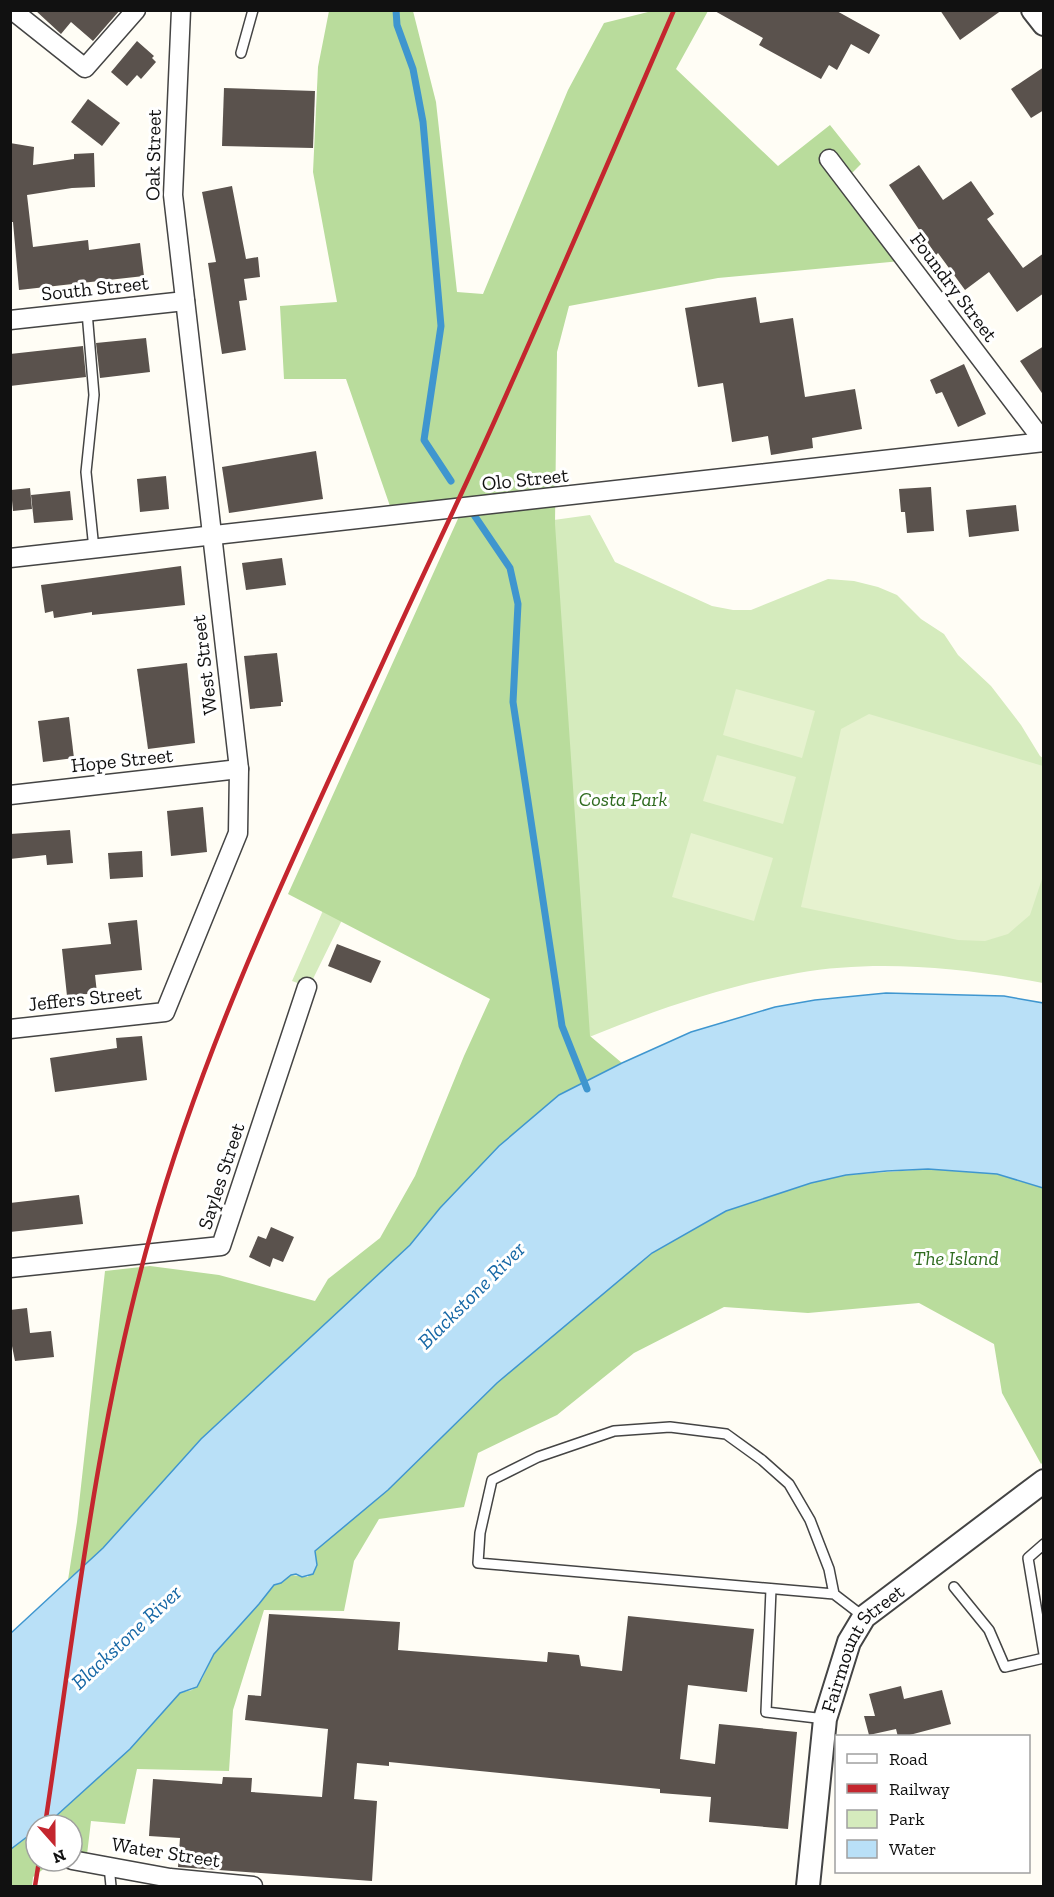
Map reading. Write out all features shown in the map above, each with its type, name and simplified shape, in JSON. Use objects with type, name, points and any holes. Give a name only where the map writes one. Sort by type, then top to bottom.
[{"type":"street","points":[[12,10],[85,68],[136,10]]},
{"type":"street","name":"Oak Street","points":[[181,10],[173,195],[184,301]]},
{"type":"street","points":[[1033,10],[1044,24]]},
{"type":"street","name":"Foundry Street","points":[[828,159],[1044,442]]},
{"type":"street","name":"South Street","points":[[10,320],[184,301]]},
{"type":"street","name":"West Street","points":[[165,1012],[238,833],[239,769],[184,301]]},
{"type":"street","name":"Olo Street","points":[[10,558],[1044,442]]},
{"type":"street","name":"Hope Street","points":[[10,795],[239,769]]},
{"type":"street","name":"Sayles Street","points":[[10,1268],[221,1246],[307,987]]},
{"type":"street","name":"Jeffers Street","points":[[10,1029],[165,1012]]},
{"type":"street","name":"Fairmount Street","points":[[808,1887],[825,1719],[849,1642],[864,1617],[1044,1481]]},
{"type":"street","name":"Water Street","points":[[84,1862],[170,1882],[253,1887]]},
{"type":"lane","points":[[241,53],[253,10]]},
{"type":"lane","points":[[87,312],[94,395],[86,472],[94,549]]},
{"type":"lane","points":[[834,1594],[829,1569],[810,1520],[789,1484],[762,1460],[726,1434],[670,1427],[614,1431],[538,1457],[492,1480],[480,1533],[478,1563],[834,1594],[864,1617]]},
{"type":"lane","points":[[954,1587],[989,1630],[1005,1667],[1044,1656],[1028,1558],[1044,1544]]},
{"type":"lane","points":[[771,1588],[766,1712],[825,1719]]},
{"type":"lane","points":[[109,1866],[111,1887]]},
{"type":"green space","points":[[329,11],[413,11],[436,102],[457,292],[483,294],[568,90],[604,23],[652,11],[708,11],[676,69],[778,166],[830,125],[861,164],[844,181],[901,261],[718,278],[569,306],[557,352],[555,524],[590,1036],[622,1063],[559,1095],[440,1208],[410,1245],[201,1439],[103,1548],[68,1580],[77,1522],[105,1271],[150,1266],[219,1275],[315,1301],[328,1279],[380,1238],[415,1176],[490,999],[288,894],[466,501],[391,509],[346,379],[284,379],[280,306],[337,302],[313,172],[318,67]]},
{"type":"green space","name":"Costa Park","points":[[590,515],[615,562],[712,606],[733,610],[751,610],[828,579],[854,581],[897,595],[921,619],[944,634],[958,655],[991,686],[1043,758],[1043,983],[983,973],[921,967],[859,967],[798,973],[735,987],[672,1006],[551,1053],[536,998],[343,918],[309,987],[292,981],[332,890],[532,523]]},
{"type":"green space","points":[[736,689],[815,711],[802,758],[723,735]]},
{"type":"green space","points":[[869,714],[1043,766],[1043,876],[1030,915],[1008,934],[985,941],[958,940],[801,907],[841,729]]},
{"type":"green space","points":[[717,755],[796,777],[783,824],[703,801]]},
{"type":"green space","points":[[691,833],[773,858],[754,921],[672,897]]},
{"type":"green space","name":"The Island","points":[[928,1169],[997,1174],[1043,1188],[1044,1461],[1041,1464],[1002,1393],[994,1344],[919,1303],[808,1313],[724,1307],[634,1353],[557,1415],[478,1453],[464,1507],[379,1519],[354,1561],[344,1611],[264,1610],[233,1710],[229,1771],[137,1769],[125,1824],[91,1821],[86,1863],[84,1863],[84,1813],[57,1813],[130,1749],[180,1693],[192,1690],[202,1679],[214,1654],[274,1585],[281,1583],[291,1575],[308,1577],[316,1559],[315,1551],[388,1490],[497,1383],[652,1253],[726,1211],[811,1183],[846,1175]]},
{"type":"green space","points":[[24,1839],[24,1873],[38,1873],[33,1877],[32,1886],[11,1886],[11,1849]]},
{"type":"water","name":"Blackstone River","points":[[886,993],[1004,996],[1043,1003],[1043,1188],[997,1174],[928,1169],[846,1175],[811,1183],[726,1211],[652,1253],[497,1383],[388,1490],[315,1551],[317,1565],[313,1574],[302,1577],[296,1574],[291,1575],[281,1583],[274,1585],[214,1654],[197,1687],[180,1693],[130,1749],[59,1813],[24,1813],[24,1839],[11,1849],[11,1633],[103,1548],[201,1439],[410,1245],[440,1208],[499,1146],[559,1095],[691,1032],[775,1007],[815,1000]]},
{"type":"building","points":[[35,10],[120,10],[93,41],[71,22],[61,34]]},
{"type":"building","points":[[713,10],[835,10],[880,35],[869,54],[851,44],[837,70],[829,65],[821,79],[759,45],[763,38]]},
{"type":"building","points":[[940,10],[1002,10],[960,40]]},
{"type":"building","points":[[137,41],[154,56],[152,58],[156,62],[141,79],[137,75],[127,86],[111,72]]},
{"type":"building","points":[[1044,67],[1044,110],[1031,118],[1011,89]]},
{"type":"building","points":[[224,88],[315,91],[313,148],[222,146]]},
{"type":"building","points":[[88,99],[120,123],[102,146],[71,122]]},
{"type":"building","points":[[10,143],[34,147],[33,165],[74,159],[74,154],[94,153],[95,187],[27,195],[33,247],[88,240],[89,250],[140,243],[144,276],[19,290],[13,222],[10,222]]},
{"type":"building","points":[[919,165],[943,200],[971,181],[994,214],[987,219],[1023,268],[1044,253],[1044,293],[1017,312],[989,272],[965,290],[938,253],[936,255],[889,185]]},
{"type":"building","points":[[232,186],[246,259],[258,257],[260,277],[244,279],[247,300],[239,301],[246,350],[222,354],[208,263],[216,262],[202,192]]},
{"type":"building","points":[[756,297],[760,323],[793,318],[805,397],[855,389],[862,429],[812,438],[813,448],[771,455],[768,436],[732,442],[723,383],[698,387],[685,308]]},
{"type":"building","points":[[146,338],[150,372],[100,378],[96,343]]},
{"type":"building","points":[[83,346],[86,377],[10,386],[10,354]]},
{"type":"building","points":[[1044,346],[1044,396],[1020,361]]},
{"type":"building","points":[[964,364],[986,414],[958,427],[942,392],[936,394],[930,380]]},
{"type":"building","points":[[316,451],[323,499],[229,513],[222,467]]},
{"type":"building","points":[[166,476],[169,509],[140,512],[137,479]]},
{"type":"building","points":[[931,487],[934,531],[907,533],[905,512],[901,512],[899,489]]},
{"type":"building","points":[[30,488],[32,509],[13,511],[11,490]]},
{"type":"building","points":[[70,491],[73,520],[34,523],[31,495]]},
{"type":"building","points":[[1016,505],[1019,531],[969,537],[966,510]]},
{"type":"building","points":[[282,558],[286,585],[246,590],[242,563]]},
{"type":"building","points":[[181,566],[185,605],[92,615],[92,612],[54,618],[53,611],[45,613],[41,585]]},
{"type":"building","points":[[277,653],[283,702],[281,706],[250,709],[244,656]]},
{"type":"building","points":[[187,663],[195,743],[148,749],[137,669]]},
{"type":"building","points":[[69,717],[74,758],[43,762],[38,721]]},
{"type":"building","points":[[203,807],[207,852],[171,856],[167,811]]},
{"type":"building","points":[[70,830],[73,863],[47,865],[46,855],[10,859],[10,834]]},
{"type":"building","points":[[142,851],[143,877],[110,879],[108,853]]},
{"type":"building","points":[[137,920],[142,970],[95,975],[97,993],[67,996],[62,949],[111,944],[108,923]]},
{"type":"building","points":[[337,944],[381,961],[371,983],[328,966]]},
{"type":"building","points":[[142,1036],[147,1080],[55,1092],[50,1058],[117,1048],[116,1038]]},
{"type":"building","points":[[79,1195],[83,1224],[10,1232],[10,1203]]},
{"type":"building","points":[[271,1227],[294,1237],[283,1262],[273,1258],[270,1267],[249,1257],[258,1236],[266,1239]]},
{"type":"building","points":[[27,1308],[30,1333],[51,1331],[54,1357],[15,1361],[10,1336],[10,1310]]},
{"type":"building","points":[[269,1614],[400,1622],[398,1650],[547,1662],[548,1652],[579,1655],[581,1666],[622,1671],[628,1616],[754,1629],[747,1692],[688,1685],[680,1759],[715,1764],[719,1724],[797,1732],[788,1829],[709,1822],[711,1797],[660,1793],[660,1789],[389,1762],[389,1766],[357,1763],[354,1799],[377,1801],[372,1881],[178,1867],[180,1838],[149,1836],[153,1779],[222,1784],[223,1777],[252,1778],[251,1792],[322,1797],[328,1729],[245,1720],[248,1695],[261,1696]]},
{"type":"building","points":[[901,1686],[904,1699],[942,1690],[951,1724],[910,1735],[898,1735],[896,1729],[869,1735],[864,1716],[875,1716],[869,1694]]},
{"type":"waterway","points":[[396,10],[397,25],[413,69],[423,122],[441,326],[424,440],[451,481]]},
{"type":"waterway","points":[[470,509],[510,568],[518,604],[513,702],[562,1026],[587,1089]]},
{"type":"railway","points":[[47,1813],[77,1602],[115,1379],[151,1233],[174,1157],[228,1009],[290,864],[495,420],[674,10]]},
{"type":"railway","points":[[35,1886],[37,1873]]}]
